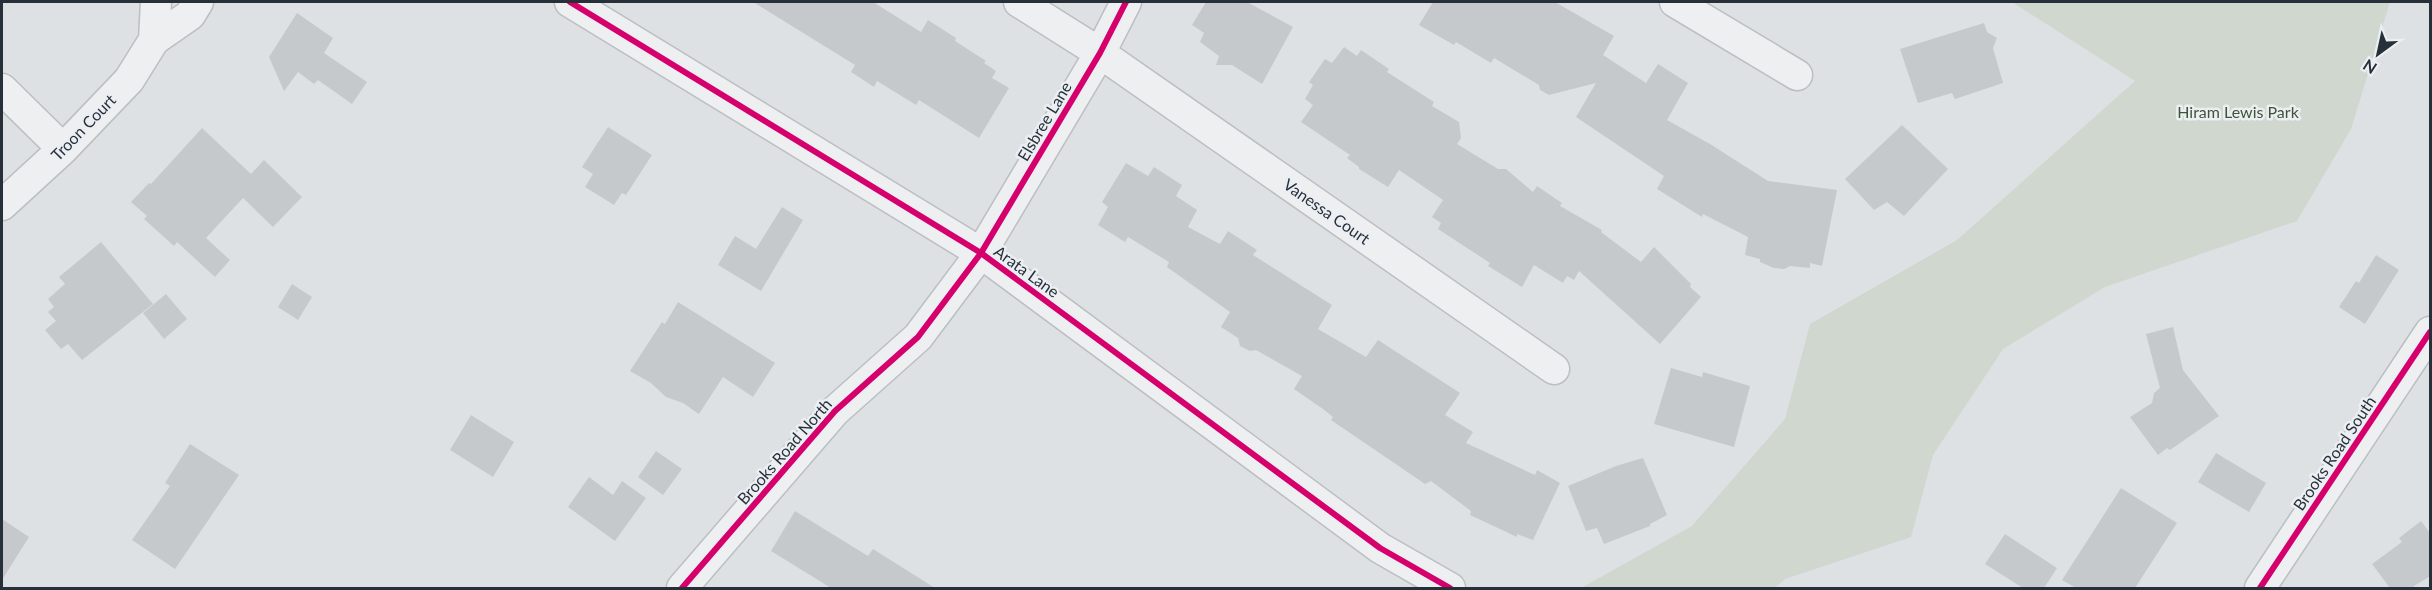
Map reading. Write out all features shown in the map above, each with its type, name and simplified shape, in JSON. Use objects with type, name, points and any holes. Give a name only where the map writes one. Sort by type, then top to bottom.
[{"type":"street","name":"Troon Court","points":[[154,40],[156,2]]},
{"type":"street","name":"Troon Court","points":[[2,205],[63,149],[129,80],[154,40],[190,15],[198,2]]},
{"type":"street","name":"Arata Lane","points":[[570,2],[981,253],[1380,548],[1450,588]]},
{"type":"street","name":"Vanessa Court","points":[[1019,2],[1100,53],[1554,369]]},
{"type":"street","name":"Elsbree Lane","points":[[981,253],[1100,53],[1126,2]]},
{"type":"street","points":[[1675,2],[1797,75]]},
{"type":"street","points":[[2,90],[63,149]]},
{"type":"street","name":"Brooks Road North","points":[[682,588],[835,411],[918,337],[981,253]]},
{"type":"street","name":"Brooks Road South","points":[[2260,588],[2430,332]]},
{"type":"green space","name":"Hiram Lewis Park","points":[[2012,2],[2390,2],[2351,129],[2297,221],[2105,287],[2003,349],[1933,455],[1911,537],[1785,579],[1775,588],[1581,588],[1692,526],[1785,419],[1810,324],[1957,240],[2135,81]]},
{"type":"building","points":[[753,2],[873,2],[921,32],[928,20],[986,61],[984,63],[996,71],[992,78],[1009,88],[979,138],[919,100],[916,105],[877,81],[874,87],[851,72],[855,65]]},
{"type":"building","points":[[1206,2],[1247,2],[1293,27],[1262,84],[1232,65],[1216,65],[1219,56],[1200,42],[1204,33],[1192,25]]},
{"type":"building","points":[[1433,2],[1555,2],[1614,36],[1603,55],[1646,83],[1658,64],[1688,83],[1667,120],[1768,181],[1837,190],[1822,266],[1810,263],[1810,268],[1790,266],[1784,269],[1774,268],[1760,262],[1760,259],[1745,255],[1748,237],[1703,214],[1702,217],[1657,189],[1664,176],[1576,117],[1596,83],[1549,95],[1540,90],[1539,85],[1494,58],[1491,63],[1456,42],[1454,45],[1419,25]]},
{"type":"building","points":[[297,13],[333,38],[324,53],[367,82],[352,104],[318,80],[314,84],[298,72],[284,91],[269,57]]},
{"type":"building","points":[[1984,23],[1987,32],[1997,38],[1993,48],[2003,83],[1955,99],[1952,93],[1918,103],[1900,49]]},
{"type":"building","points":[[1344,47],[1357,56],[1361,50],[1389,69],[1387,72],[1434,102],[1432,106],[1459,122],[1461,138],[1457,144],[1498,169],[1506,169],[1533,192],[1537,186],[1562,203],[1560,206],[1602,230],[1601,232],[1641,262],[1654,247],[1701,297],[1660,344],[1579,271],[1574,280],[1567,276],[1563,283],[1534,265],[1522,287],[1488,266],[1490,263],[1438,229],[1441,223],[1432,217],[1443,200],[1399,170],[1388,187],[1359,169],[1347,158],[1350,155],[1301,122],[1313,105],[1305,99],[1313,85],[1309,82],[1325,59],[1332,63]]},
{"type":"building","points":[[1902,125],[1948,169],[1904,216],[1887,202],[1874,210],[1845,179]]},
{"type":"building","points":[[608,127],[652,155],[626,195],[622,193],[614,205],[585,187],[593,174],[582,167]]},
{"type":"building","points":[[202,128],[251,174],[264,160],[302,197],[273,227],[243,198],[206,238],[230,260],[215,277],[177,242],[174,246],[144,219],[147,216],[131,202],[149,183],[151,184]]},
{"type":"building","points":[[1126,163],[1148,176],[1154,167],[1182,185],[1176,196],[1197,210],[1188,227],[1220,244],[1228,231],[1257,250],[1253,255],[1332,305],[1318,329],[1366,357],[1378,340],[1460,393],[1445,415],[1473,432],[1466,443],[1535,475],[1537,470],[1560,483],[1533,540],[1517,534],[1517,537],[1470,515],[1471,511],[1431,481],[1425,484],[1331,420],[1333,417],[1294,389],[1302,376],[1256,350],[1250,351],[1240,346],[1238,338],[1221,327],[1230,312],[1167,267],[1169,262],[1128,237],[1125,242],[1098,225],[1108,207],[1102,202]]},
{"type":"building","points":[[782,207],[803,220],[761,291],[718,265],[735,236],[756,249]]},
{"type":"building","points":[[101,242],[153,304],[82,360],[68,344],[61,349],[45,330],[56,321],[48,312],[54,307],[48,299],[65,284],[59,277]]},
{"type":"building","points":[[2376,255],[2399,270],[2365,324],[2339,307],[2356,281],[2359,283]]},
{"type":"building","points":[[292,284],[312,297],[298,320],[278,307]]},
{"type":"building","points":[[166,294],[187,319],[164,339],[143,313]]},
{"type":"building","points":[[678,302],[775,363],[753,397],[723,377],[699,414],[683,403],[666,397],[651,383],[630,371],[662,322],[665,324]]},
{"type":"building","points":[[2173,327],[2183,370],[2219,416],[2170,450],[2167,448],[2158,455],[2130,417],[2152,403],[2154,393],[2160,388],[2146,334]]},
{"type":"building","points":[[1671,368],[1702,377],[1703,372],[1750,386],[1734,447],[1654,424]]},
{"type":"building","points":[[471,415],[514,442],[493,477],[450,450]]},
{"type":"building","points":[[190,444],[239,475],[175,569],[132,540],[170,486],[165,483]]},
{"type":"building","points":[[656,451],[682,469],[663,495],[638,477]]},
{"type":"building","points":[[2216,453],[2266,483],[2249,512],[2198,482]]},
{"type":"building","points":[[1643,458],[1667,515],[1650,526],[1604,544],[1597,528],[1586,531],[1568,486],[1616,466]]},
{"type":"building","points":[[589,477],[613,495],[622,481],[646,498],[615,541],[568,507]]},
{"type":"building","points":[[2121,488],[2177,523],[2135,588],[2076,588],[2062,580]]},
{"type":"building","points":[[795,511],[868,556],[873,549],[935,588],[831,588],[771,551]]},
{"type":"building","points":[[2,519],[29,537],[2,580]]},
{"type":"building","points":[[2421,521],[2430,533],[2430,576],[2411,588],[2390,588],[2372,564],[2402,542],[2399,538]]},
{"type":"building","points":[[2005,534],[2057,568],[2044,588],[2023,588],[1985,564]]},
{"type":"cycle path","points":[[570,2],[981,253],[1380,548],[1450,588]]},
{"type":"cycle path","points":[[682,588],[835,411],[918,337],[981,253],[1100,53],[1126,2]]},
{"type":"cycle path","points":[[2260,588],[2430,332]]}]
